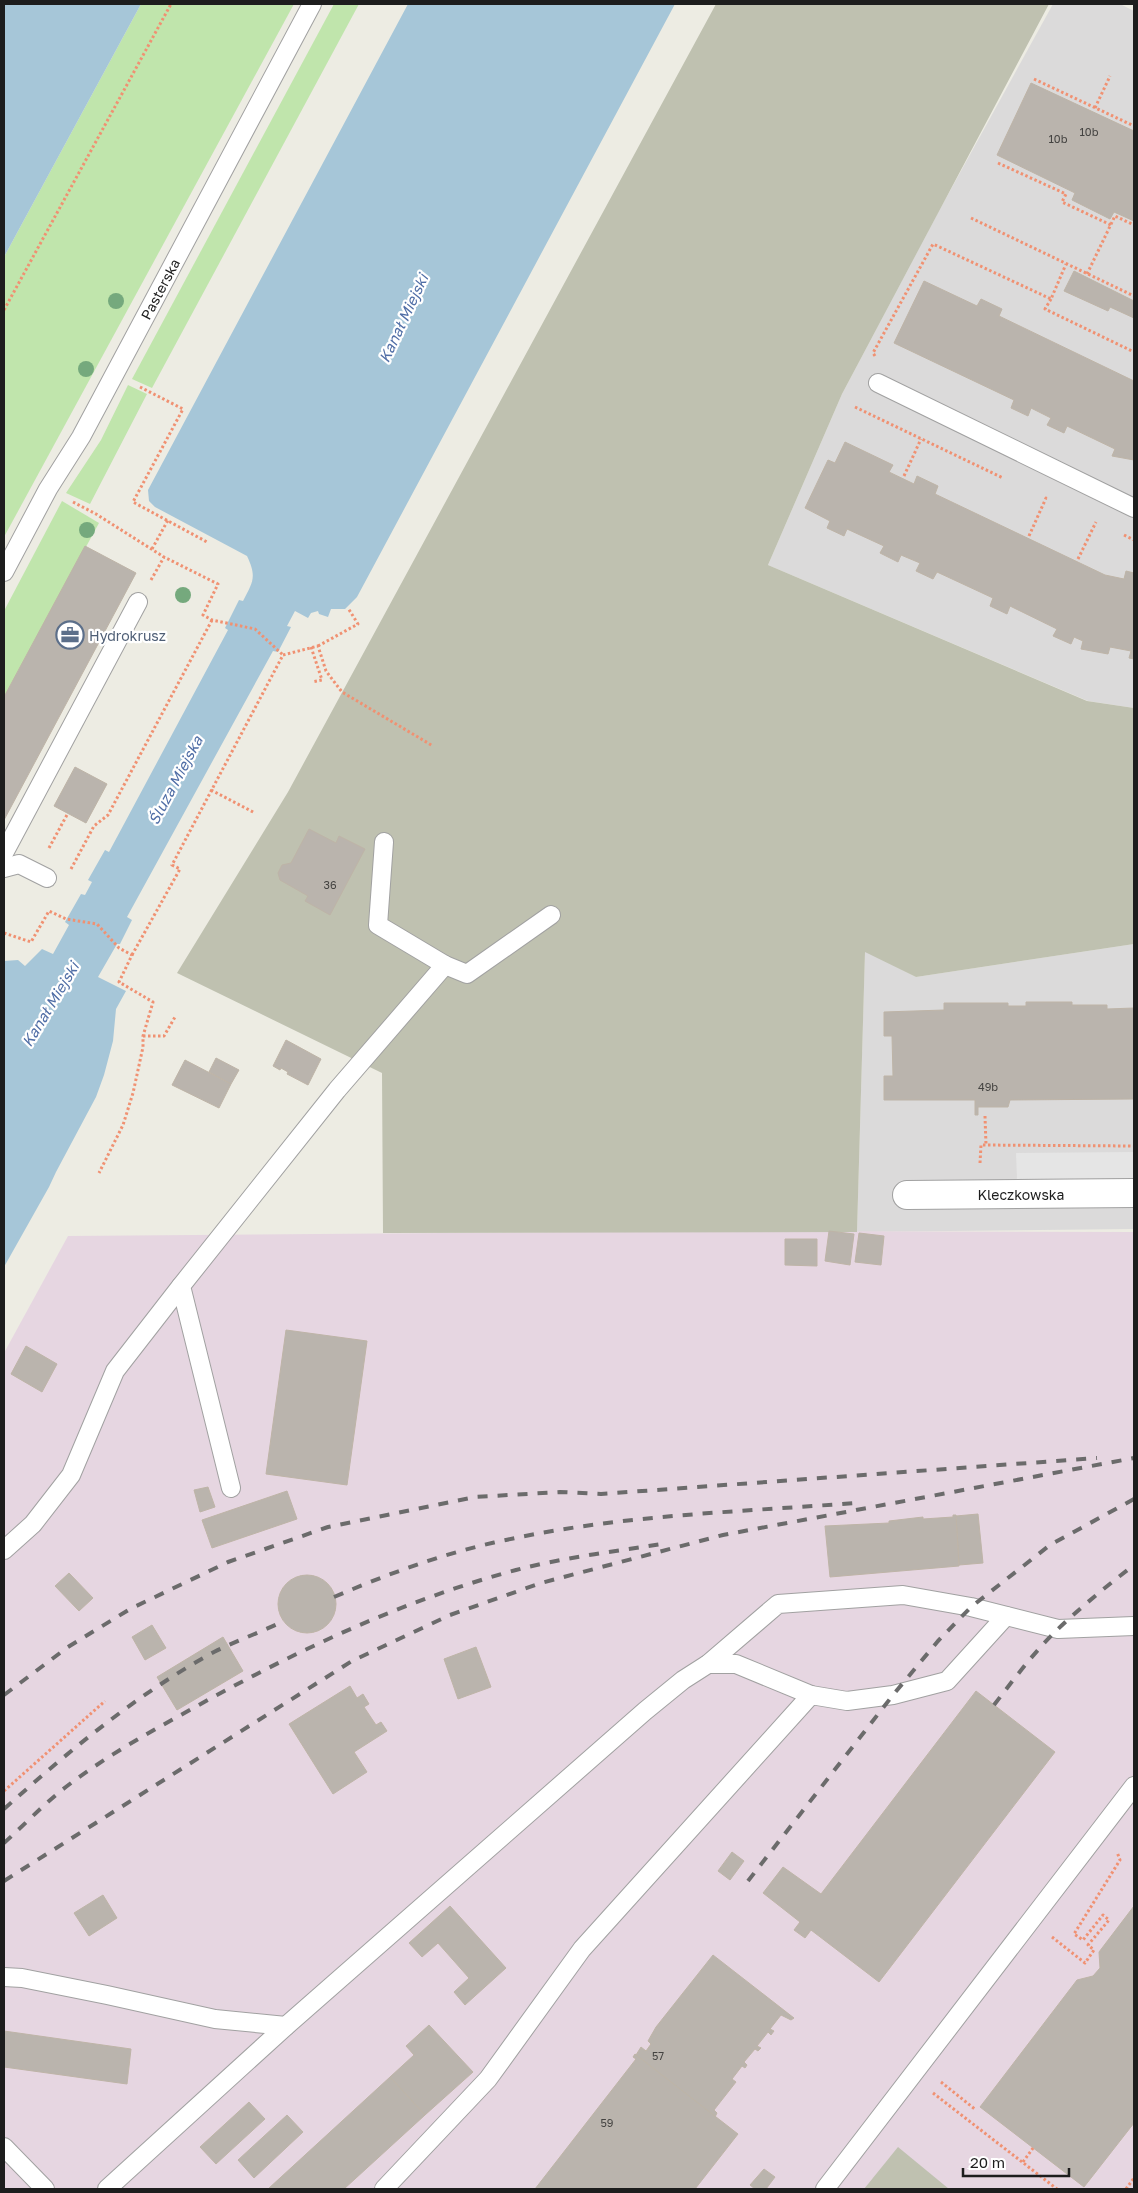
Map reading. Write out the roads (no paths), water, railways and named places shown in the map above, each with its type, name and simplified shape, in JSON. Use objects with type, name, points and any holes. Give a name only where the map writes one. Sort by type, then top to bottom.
[{"type":"street","name":"Kleczkowska","points":[[907,1195],[1134,1193]]},
{"type":"lane","name":"Pasterska","points":[[4,572],[48,489],[81,437],[312,4]]},
{"type":"lane","points":[[878,383],[1134,508]]},
{"type":"lane","points":[[4,853],[138,602]]},
{"type":"lane","points":[[384,842],[378,925],[445,965],[467,974],[551,915]]},
{"type":"lane","points":[[4,868],[19,864],[47,878]]},
{"type":"lane","points":[[4,1550],[33,1524],[71,1475],[115,1371],[338,1090],[445,965]]},
{"type":"lane","points":[[181,1286],[231,1488]]},
{"type":"lane","points":[[107,2189],[286,2026],[645,1711],[683,1680],[708,1664],[778,1604],[903,1594],[971,1607],[1058,1629],[1134,1626]]},
{"type":"lane","points":[[708,1664],[736,1664],[811,1695],[847,1701],[893,1695],[947,1681],[1006,1616]]},
{"type":"lane","points":[[384,2189],[488,2079],[582,1949],[811,1695]]},
{"type":"lane","points":[[826,2189],[1134,1786]]},
{"type":"lane","points":[[4,1977],[22,1978],[98,1993],[215,2019],[286,2026]]},
{"type":"lane","points":[[4,2147],[45,2189]]},
{"type":"water","points":[[4,4],[141,4],[4,257]]},
{"type":"water","points":[[408,4],[675,4],[357,597],[345,609],[331,609],[328,617],[319,614],[318,611],[311,613],[308,618],[295,611],[287,626],[291,627],[278,652],[273,651],[127,917],[132,920],[120,944],[117,944],[98,977],[126,991],[116,1009],[113,1041],[104,1075],[96,1097],[49,1187],[4,1267],[4,961],[18,960],[25,966],[42,949],[53,954],[69,925],[65,922],[81,894],[85,895],[92,882],[88,880],[105,850],[109,852],[228,630],[225,628],[239,600],[243,601],[253,574],[247,556],[155,507],[149,501],[148,490]]},
{"type":"railway","points":[[4,1695],[68,1647],[130,1609],[228,1562],[328,1527],[475,1497],[560,1492],[601,1494],[1097,1458]]},
{"type":"railway","points":[[4,1881],[352,1661],[450,1615],[541,1583],[723,1535],[1134,1458]]},
{"type":"railway","points":[[748,1881],[893,1695],[938,1641],[971,1607],[1050,1545],[1134,1499]]},
{"type":"railway","points":[[334,1597],[440,1557],[484,1545],[549,1532],[679,1515],[855,1503]]},
{"type":"railway","points":[[4,1843],[62,1790],[128,1745],[235,1685],[352,1628],[433,1596],[516,1570],[572,1558],[668,1543]]},
{"type":"railway","points":[[994,1705],[1024,1666],[1049,1638],[1067,1620],[1134,1565]]},
{"type":"railway","points":[[4,1809],[104,1725],[158,1686],[214,1652],[284,1621]]},
{"type":"place","name":"Hydrokrusz","points":[[70,635]]},
{"type":"water label","name":"Kanał Miejski","points":[[403,318]]},
{"type":"water label","name":"Śluza Miejska","points":[[175,780]]},
{"type":"water label","name":"Kanał Miejski","points":[[50,1004]]}]
